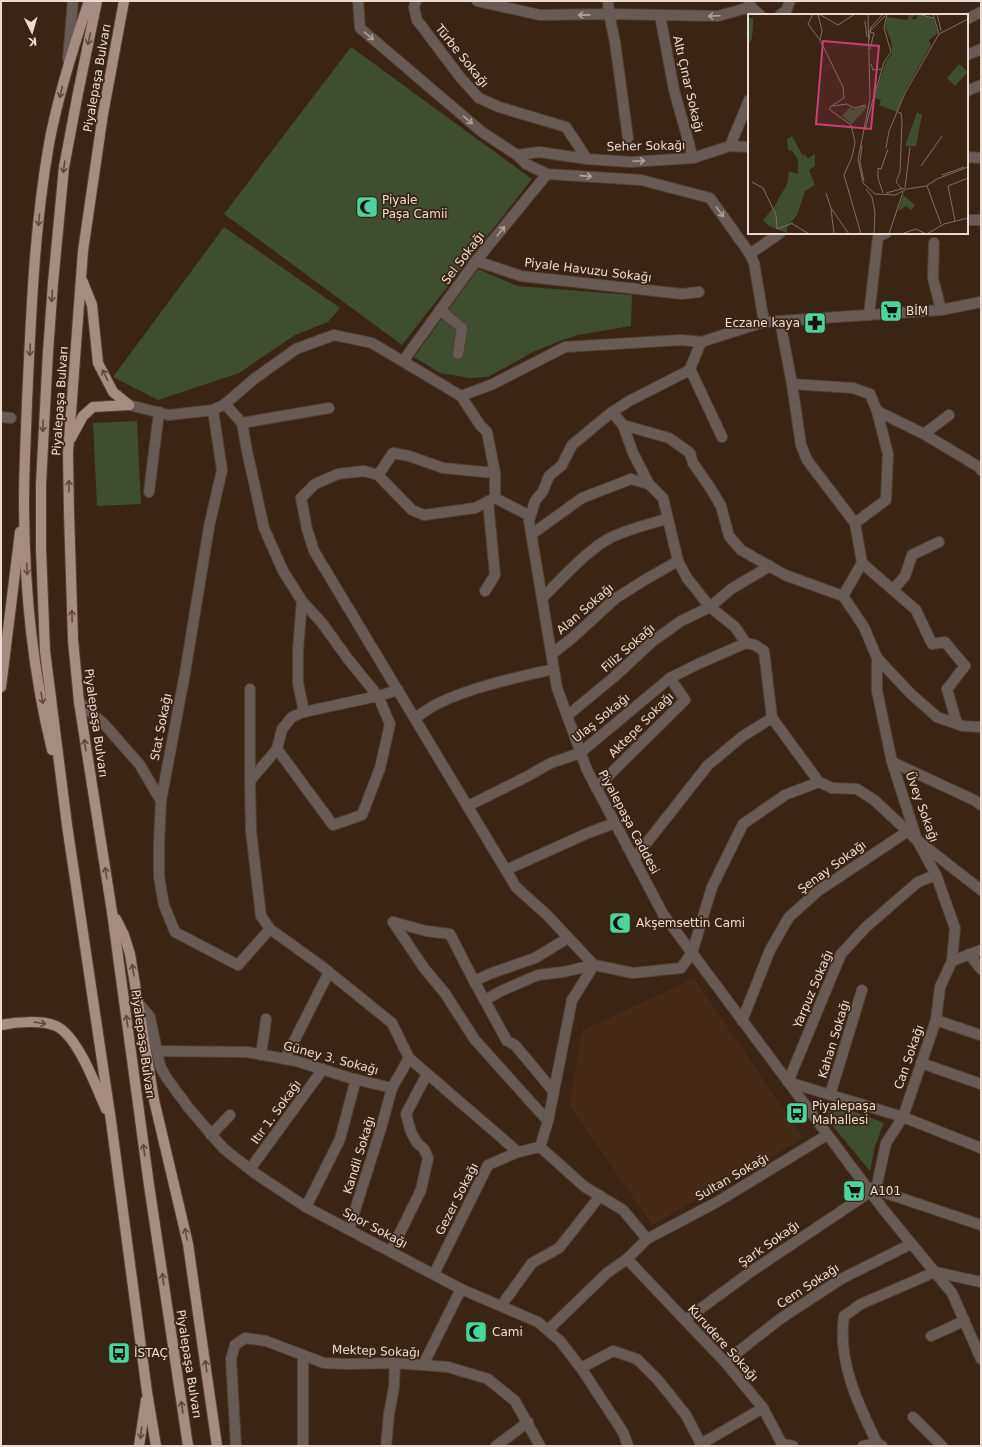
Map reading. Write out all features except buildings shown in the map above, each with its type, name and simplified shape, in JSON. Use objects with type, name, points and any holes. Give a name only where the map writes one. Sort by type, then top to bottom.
[{"type":"main road","points":[[64,798],[47,730],[35,659],[29,610],[24,502],[33,289],[40,210],[49,144],[68,66],[89,1]]},
{"type":"main road","name":"Piyalepaşa Bulvarı","points":[[98,1],[64,167],[53,283],[43,428],[41,549],[45,652],[64,798],[111,1121],[147,1392],[156,1446]]},
{"type":"main road","name":"Piyalepaşa Bulvarı","points":[[124,1],[102,122],[83,251],[69,443],[69,513],[73,640],[79,702],[112,912],[151,1201],[188,1446]]},
{"type":"main road","points":[[82,280],[92,305],[98,363],[113,392],[129,405]]},
{"type":"main road","points":[[69,443],[83,416],[93,407],[129,405]]},
{"type":"main road","points":[[1,687],[24,502]]},
{"type":"main road","points":[[112,912],[124,935],[130,954],[154,1100],[184,1224],[217,1446]]},
{"type":"main road","points":[[1,1025],[32,1022],[56,1026],[69,1037],[81,1052],[111,1121]]},
{"type":"main road","points":[[139,1446],[147,1392]]},
{"type":"street","points":[[68,66],[73,1]]},
{"type":"street","points":[[358,1],[360,28],[482,132],[517,155],[526,164],[547,174],[641,180],[710,198],[750,254],[754,263],[764,322]]},
{"type":"street","name":"Türbe Sokağı","points":[[416,1],[414,7],[417,20],[460,77],[479,98],[499,107],[566,128],[587,159]]},
{"type":"street","points":[[477,1],[540,15],[609,14],[718,16],[750,4],[759,14]]},
{"type":"street","points":[[608,1],[628,138]]},
{"type":"street","points":[[782,14],[786,11],[790,1]]},
{"type":"street","points":[[968,18],[981,12]]},
{"type":"street","name":"Altı Çınar Sokağı","points":[[660,15],[674,90],[692,158]]},
{"type":"street","points":[[968,55],[981,49]]},
{"type":"street","points":[[968,90],[981,84]]},
{"type":"street","points":[[730,146],[748,102]]},
{"type":"street","name":"Seher Sokağı","points":[[517,155],[539,152],[587,159],[631,162],[692,158],[730,146],[748,147]]},
{"type":"street","points":[[968,157],[981,158]]},
{"type":"street","name":"Sel Sokağı","points":[[403,361],[476,261],[547,174]]},
{"type":"street","points":[[968,220],[981,220]]},
{"type":"street","points":[[750,254],[779,234]]},
{"type":"street","points":[[869,315],[878,237],[884,234]]},
{"type":"street","points":[[934,243],[933,278],[941,310]]},
{"type":"street","name":"Piyale Havuzu Sokağı","points":[[476,261],[521,276],[682,294],[699,292]]},
{"type":"street","points":[[461,396],[493,384],[565,348],[681,340],[701,342],[764,322],[941,310],[981,302]]},
{"type":"street","points":[[440,310],[462,328],[458,354]]},
{"type":"street","points":[[780,321],[792,384],[801,445],[807,460],[855,523],[862,563],[916,610],[932,644],[945,642],[965,666],[947,689],[957,724]]},
{"type":"street","points":[[129,405],[169,414],[213,410],[225,404],[254,379],[296,349],[334,335],[372,343],[461,396],[480,425],[487,432],[495,473],[491,500],[495,575],[485,591]]},
{"type":"street","points":[[701,342],[690,369],[722,437]]},
{"type":"street","name":"Piyalepaşa Caddesi","points":[[690,369],[631,400],[612,412],[572,446],[562,465],[549,476],[543,491],[535,501],[529,521],[557,688],[587,770],[663,914],[827,1135],[952,1293],[964,1321],[978,1345],[981,1359]]},
{"type":"street","points":[[792,384],[853,388],[870,394],[877,411],[888,454],[886,500],[855,523]]},
{"type":"street","points":[[225,404],[242,423],[264,528],[282,572],[302,601],[322,623],[348,659],[378,696],[390,724],[380,768],[362,815],[333,825],[277,749]]},
{"type":"street","points":[[242,423],[329,408]]},
{"type":"street","name":"Stat Sokağı","points":[[213,410],[222,470],[209,527],[185,673],[161,801],[159,842],[160,877],[164,905],[175,932],[238,965],[270,929]]},
{"type":"street","points":[[877,411],[924,434],[979,467],[981,470]]},
{"type":"street","points":[[149,492],[159,412]]},
{"type":"street","points":[[612,412],[623,424],[633,453],[649,484],[663,498],[678,561],[687,578],[710,607],[735,626],[746,643],[755,645],[764,651],[772,718],[819,782],[832,788],[857,788],[874,800],[917,840],[981,890]]},
{"type":"street","points":[[924,434],[949,415]]},
{"type":"street","points":[[623,424],[669,438],[690,453],[693,463],[711,488],[721,506],[728,536],[741,550],[785,575],[843,596],[864,628],[877,658],[911,694],[937,716],[963,726],[981,727]]},
{"type":"street","points":[[378,475],[393,453],[409,456],[443,468],[495,473]]},
{"type":"street","points":[[530,516],[491,500],[475,508],[424,515],[412,510],[378,475],[364,471],[338,474],[314,484],[301,498],[307,529],[314,551],[516,887],[547,915],[594,965]]},
{"type":"street","points":[[532,534],[582,498],[631,479],[649,484]]},
{"type":"street","points":[[542,598],[590,552],[610,538],[632,529],[667,519]]},
{"type":"street","points":[[893,590],[904,576],[912,556],[939,542]]},
{"type":"street","name":"Alan Sokağı","points":[[552,654],[616,598],[678,561]]},
{"type":"street","points":[[843,596],[862,563]]},
{"type":"street","name":"Filiz Sokağı","points":[[567,716],[614,677],[653,641],[681,621],[710,607],[731,590],[770,566]]},
{"type":"street","points":[[302,601],[298,650],[298,683],[304,712]]},
{"type":"street","name":"Ulaş Sokağı","points":[[468,806],[551,763],[580,753],[670,678],[746,643]]},
{"type":"street","name":"Üvey Sokağı","points":[[877,658],[877,691],[892,762],[917,840],[936,874],[955,928],[952,961]]},
{"type":"street","points":[[415,718],[438,704],[462,694],[494,683],[554,669]]},
{"type":"street","name":"Aktepe Sokağı","points":[[596,788],[685,700],[670,678]]},
{"type":"street","points":[[250,689],[250,831],[261,916],[270,929],[329,972],[392,1023],[409,1058],[518,1152]]},
{"type":"street","points":[[250,781],[277,749],[282,729],[292,717],[304,712],[378,696],[398,690]]},
{"type":"street","points":[[79,702],[104,724],[140,765],[161,801]]},
{"type":"street","points":[[634,859],[708,765],[743,736],[772,718]]},
{"type":"street","points":[[892,762],[979,801]]},
{"type":"street","points":[[485,1000],[501,991],[538,975],[563,972],[594,965],[633,973],[681,968],[692,953],[712,887],[743,824],[785,795],[819,782]]},
{"type":"street","points":[[506,870],[588,833],[615,823]]},
{"type":"street","name":"Şenay Sokağı","points":[[742,1021],[770,950],[789,917],[818,891],[908,831]]},
{"type":"street","name":"Yarpuz Sokağı","points":[[788,1082],[841,954],[866,926],[918,882],[936,874]]},
{"type":"street","points":[[548,1121],[475,1040],[444,992],[424,968],[393,922],[426,931],[450,934],[507,1040],[515,1045],[554,1092]]},
{"type":"street","points":[[474,981],[535,958],[568,938]]},
{"type":"street","points":[[952,961],[981,950]]},
{"type":"street","points":[[968,954],[981,969]]},
{"type":"street","name":"Can Sokağı","points":[[870,1189],[886,1143],[903,1117],[936,1020],[940,987],[952,961]]},
{"type":"street","points":[[594,965],[572,1000],[548,1121],[540,1147],[585,1187],[623,1210],[647,1239]]},
{"type":"street","points":[[285,1059],[329,972]]},
{"type":"street","name":"Kahan Sokağı","points":[[830,1095],[862,990]]},
{"type":"street","name":"Spor Sokağı","points":[[139,1004],[150,1017],[160,1066],[166,1077],[188,1107],[223,1148],[250,1169],[306,1207],[461,1288],[538,1322],[560,1341],[581,1368],[623,1432],[627,1446]]},
{"type":"street","points":[[261,1055],[266,1019]]},
{"type":"street","points":[[936,1020],[980,1035]]},
{"type":"street","name":"Güney 3. Sokağı","points":[[157,1051],[247,1052],[296,1061],[356,1080],[392,1088]]},
{"type":"street","points":[[392,1088],[409,1058]]},
{"type":"street","points":[[921,1062],[981,1084]]},
{"type":"street","name":"Itır 1. Sokağı","points":[[250,1169],[323,1069]]},
{"type":"street","points":[[391,1251],[421,1190],[428,1158],[424,1149],[417,1143],[411,1132],[406,1114],[427,1074]]},
{"type":"street","points":[[306,1207],[340,1139],[356,1080]]},
{"type":"street","points":[[788,1082],[903,1117],[981,1148]]},
{"type":"street","name":"Kandil Sokağı","points":[[349,1229],[392,1088]]},
{"type":"street","points":[[212,1135],[230,1115]]},
{"type":"street","name":"Sultan Sokağı","points":[[548,1330],[607,1273],[627,1259],[647,1239],[717,1202],[827,1135]]},
{"type":"street","name":"Gezer Sokağı","points":[[434,1274],[488,1165],[518,1152],[540,1147]]},
{"type":"street","points":[[870,1189],[981,1225]]},
{"type":"street","name":"Şark Sokağı","points":[[685,1320],[870,1189]]},
{"type":"street","points":[[501,1306],[532,1263],[558,1248],[600,1196]]},
{"type":"street","name":"Cem Sokağı","points":[[725,1362],[780,1320],[841,1279],[912,1244]]},
{"type":"street","name":"Kurudere Sokağı","points":[[627,1259],[725,1362],[763,1408],[782,1444],[793,1446]]},
{"type":"street","points":[[863,1446],[879,1444],[864,1416],[847,1369],[843,1349],[842,1331],[844,1316],[861,1304],[935,1272],[981,1282]]},
{"type":"street","points":[[423,1365],[461,1288]]},
{"type":"street","points":[[931,1336],[964,1321]]},
{"type":"street","name":"Mektep Sokağı","points":[[236,1446],[231,1359],[235,1345],[245,1338],[266,1341],[324,1362],[347,1364],[395,1363],[448,1367],[488,1379],[515,1401],[540,1446]]},
{"type":"street","points":[[581,1368],[613,1351],[637,1359],[658,1380],[686,1415],[701,1445],[763,1408]]},
{"type":"street","points":[[303,1355],[303,1446]]},
{"type":"street","points":[[386,1446],[388,1414],[394,1388],[395,1363]]},
{"type":"street","points":[[913,1417],[942,1446]]},
{"type":"street","points":[[496,1446],[528,1422]]},
{"type":"shaded area","points":[[694,978],[803,1138],[652,1225],[569,1105],[582,1031]]},
{"type":"green space","points":[[351,47],[532,179],[402,345],[224,214]]},
{"type":"green space","points":[[224,227],[340,308],[328,322],[295,335],[239,373],[158,400],[113,377]]},
{"type":"green space","points":[[478,269],[517,286],[632,295],[631,326],[578,335],[565,339],[533,352],[488,377],[469,378],[440,373],[414,357]]},
{"type":"green space","points":[[137,421],[141,504],[97,506],[93,423]]},
{"type":"green space","points":[[842,1107],[884,1123],[875,1146],[870,1171],[827,1119],[828,1111]]},
{"type":"place","name":"Piyale Paşa Camii","points":[[367,207]]},
{"type":"place","name":"BİM","points":[[891,311]]},
{"type":"place","name":"Eczane kaya","points":[[815,323]]},
{"type":"place","name":"Akşemsettin Cami","points":[[620,923]]},
{"type":"place","name":"Piyalepaşa Mahallesi","points":[[797,1113]]},
{"type":"place","name":"A101","points":[[854,1191]]},
{"type":"place","name":"Cami","points":[[476,1332]]},
{"type":"place","name":"İSTAÇ","points":[[119,1353]]}]
